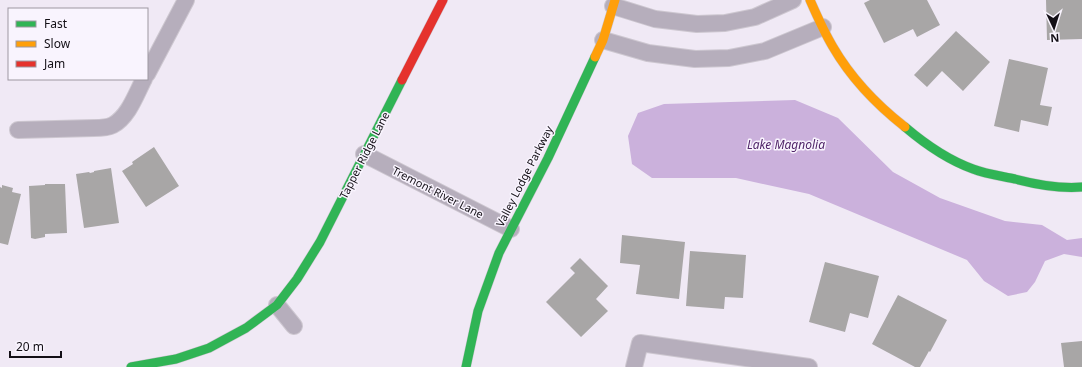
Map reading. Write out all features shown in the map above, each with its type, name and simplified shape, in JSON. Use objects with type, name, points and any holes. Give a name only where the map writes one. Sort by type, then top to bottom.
[{"type":"street","points":[[148,72],[186,0]]},
{"type":"street","name":"Tapper Ridge Lane","points":[[131,367],[176,359],[209,348],[246,328],[277,305],[297,279],[320,242],[443,0]]},
{"type":"street","points":[[614,3],[655,18],[697,24],[725,23],[755,17],[793,0]]},
{"type":"street","points":[[810,0],[837,54],[873,98],[898,122],[939,153],[972,169],[1048,187],[1067,189],[1082,187]]},
{"type":"street","name":"Valley Lodge Parkway","points":[[466,367],[478,311],[499,253],[548,158],[603,40],[614,3]]},
{"type":"street","points":[[603,40],[648,53],[695,59],[729,58],[765,51],[823,27]]},
{"type":"street","points":[[18,130],[94,128],[112,125],[125,114],[143,80]]},
{"type":"street","name":"Tremont River Lane","points":[[364,154],[511,229]]},
{"type":"street","points":[[277,305],[294,326]]},
{"type":"street","points":[[634,367],[640,343],[809,367]]},
{"type":"water","name":"Lake Magnolia","points":[[795,100],[838,118],[893,172],[940,198],[1005,221],[1042,225],[1067,240],[1082,238],[1082,257],[1064,254],[1045,261],[1035,282],[1027,292],[1008,296],[984,281],[967,260],[809,194],[736,178],[652,178],[632,164],[628,136],[638,113],[664,104]]},
{"type":"building","points":[[870,0],[927,0],[940,25],[917,37],[913,29],[884,43],[864,3]]},
{"type":"building","points":[[1046,0],[1082,0],[1082,39],[1047,40]]},
{"type":"building","points":[[956,31],[990,62],[963,91],[942,71],[927,87],[914,75]]},
{"type":"building","points":[[1009,59],[1048,68],[1040,105],[1052,107],[1048,126],[1021,120],[1019,132],[994,126]]},
{"type":"building","points":[[154,147],[179,186],[146,207],[122,171]]},
{"type":"building","points":[[111,168],[119,223],[84,228],[76,174],[90,173]]},
{"type":"building","points":[[65,184],[67,233],[45,234],[45,237],[35,239],[31,238],[29,186]]},
{"type":"building","points":[[2,185],[13,188],[12,192],[21,194],[8,245],[0,243],[0,187],[2,188]]},
{"type":"building","points":[[622,235],[685,242],[679,299],[636,294],[640,265],[620,263]]},
{"type":"building","points":[[690,251],[746,255],[743,298],[725,297],[724,309],[686,306]]},
{"type":"building","points":[[580,258],[608,286],[596,299],[608,311],[581,337],[546,302],[575,273],[570,268]]},
{"type":"building","points":[[825,262],[879,276],[868,318],[850,313],[845,332],[809,322]]},
{"type":"building","points":[[898,295],[947,320],[920,367],[915,367],[872,344]]},
{"type":"building","points":[[1082,341],[1082,367],[1064,367],[1061,343]]},
{"type":"traffic: fast","points":[[466,367],[478,311],[499,253],[548,158],[595,57]]},
{"type":"traffic: fast","points":[[131,367],[176,359],[209,348],[246,328],[277,305],[297,279],[320,242],[402,80]]},
{"type":"traffic: fast","points":[[905,127],[946,156],[978,171],[1048,186],[1082,187]]},
{"type":"traffic: slow","points":[[595,57],[603,40],[615,0]]},
{"type":"traffic: slow","points":[[810,0],[830,41],[856,80],[884,110],[905,127]]},
{"type":"traffic: jam","points":[[402,80],[443,0]]}]
